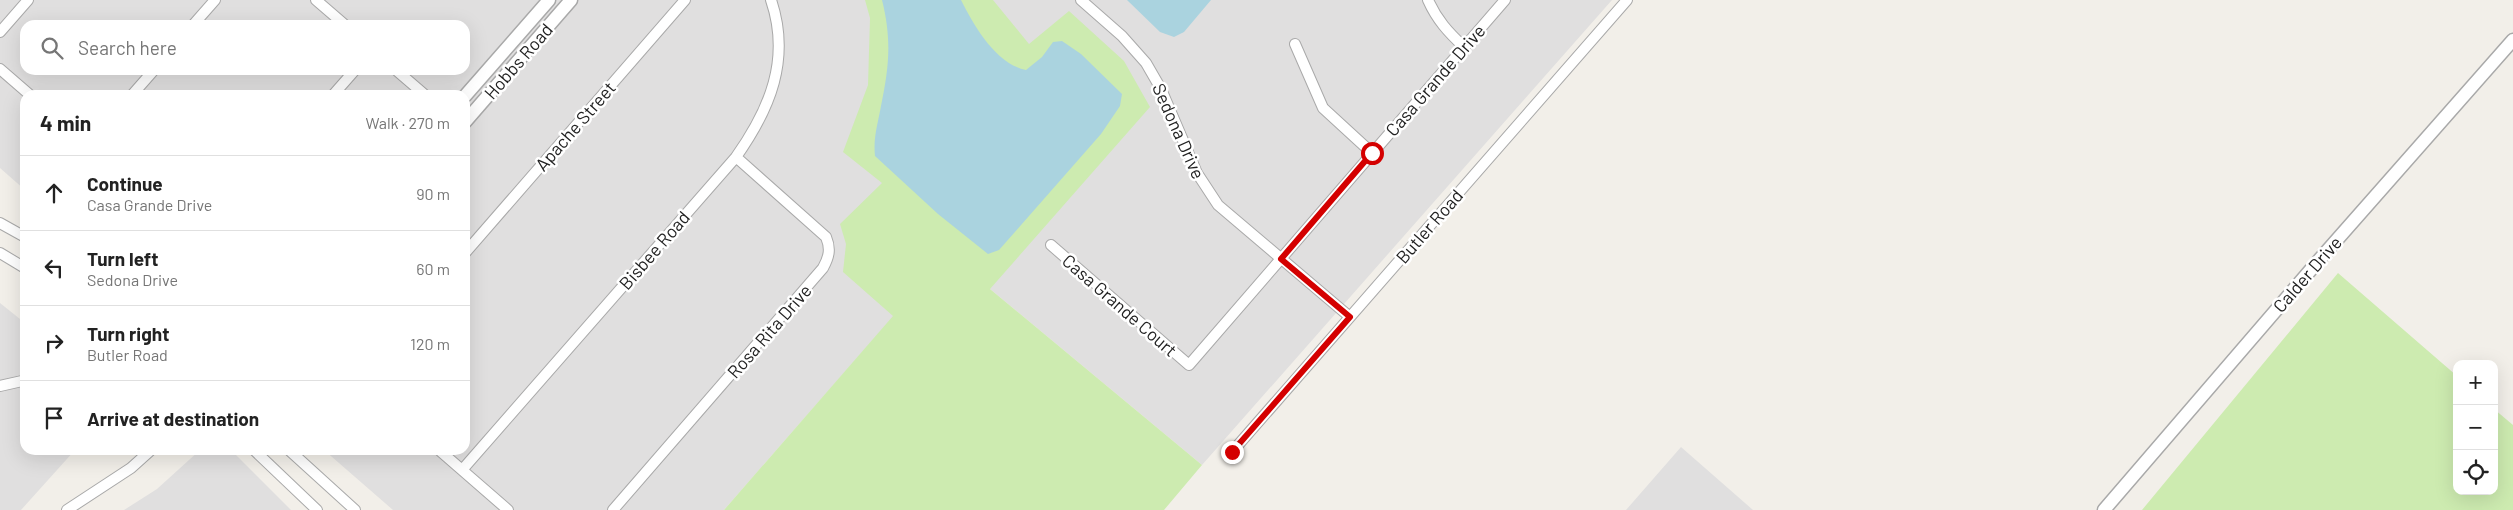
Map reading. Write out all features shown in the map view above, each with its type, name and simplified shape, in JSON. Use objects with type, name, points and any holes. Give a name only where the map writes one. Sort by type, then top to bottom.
[{"type":"street","points":[[0,32],[28,0]]},
{"type":"street","points":[[197,20],[214,0]]},
{"type":"street","points":[[316,0],[339,20]]},
{"type":"street","name":"Hobbs Road","points":[[470,90],[549,0]]},
{"type":"street","name":"Hobbs Road","points":[[470,116],[572,0]]},
{"type":"street","name":"Apache Street","points":[[470,247],[685,0]]},
{"type":"street","name":"Bisbee Road","points":[[462,470],[736,157],[756,129],[772,93],[780,39],[771,0]]},
{"type":"street","name":"Sedona Drive","points":[[1081,0],[1122,36],[1146,63],[1162,89],[1197,173],[1206,189],[1240,225],[1350,317]]},
{"type":"street","points":[[1428,0],[1435,16],[1445,30],[1464,47]]},
{"type":"street","name":"Casa Grande Drive","points":[[1189,365],[1506,0]]},
{"type":"street","name":"Butler Road","points":[[1232,452],[1627,0]]},
{"type":"street","name":"Calder Drive","points":[[2104,510],[2320,259],[2513,40]]},
{"type":"street","points":[[1294,44],[1323,108],[1372,153]]},
{"type":"street","points":[[0,69],[24,90]]},
{"type":"street","points":[[136,90],[150,75]]},
{"type":"street","points":[[337,90],[351,75]]},
{"type":"street","points":[[402,75],[418,90]]},
{"type":"street","name":"Rosa Rita Drive","points":[[613,510],[824,268],[829,257],[830,247],[826,237],[736,157]]},
{"type":"street","points":[[0,223],[20,234]]},
{"type":"street","name":"Casa Grande Court","points":[[1051,245],[1189,365]]},
{"type":"street","points":[[0,253],[20,265]]},
{"type":"street","points":[[0,386],[20,381]]},
{"type":"street","points":[[66,510],[131,468],[145,455]]},
{"type":"street","points":[[259,455],[317,510]]},
{"type":"street","points":[[294,455],[355,510]]},
{"type":"street","points":[[445,455],[508,510]]},
{"type":"shaded area","points":[[0,0],[1612,0],[1202,465],[948,254],[724,510],[393,510],[330,455],[470,455],[470,90],[20,90],[20,186],[0,168]]},
{"type":"shaded area","points":[[0,303],[20,319],[20,455],[70,455],[21,510],[0,510]]},
{"type":"shaded area","points":[[1681,447],[1753,510],[1626,510]]},
{"type":"shaded area","points":[[194,455],[236,455],[291,510],[124,510],[157,489]]},
{"type":"green space","points":[[865,0],[993,0],[1029,44],[1069,11],[1124,61],[1150,107],[990,289],[1202,465],[1164,510],[724,510],[893,316],[843,272],[846,244],[840,224],[882,183],[843,152],[868,85],[870,18]]},
{"type":"green space","points":[[2338,273],[2453,373],[2453,495],[2498,495],[2498,412],[2513,425],[2513,510],[2142,510]]},
{"type":"water","points":[[882,0],[961,0],[972,21],[987,42],[1005,60],[1015,66],[1026,70],[1042,57],[1053,42],[1062,41],[1081,54],[1122,94],[1120,106],[1101,134],[999,250],[988,254],[938,214],[875,156],[875,137],[886,79],[888,53],[887,28]]},
{"type":"water","points":[[1127,0],[1211,0],[1184,32],[1174,37],[1160,32]]},
{"type":"route","points":[[1232,452],[1350,317],[1281,259],[1372,153]]}]
